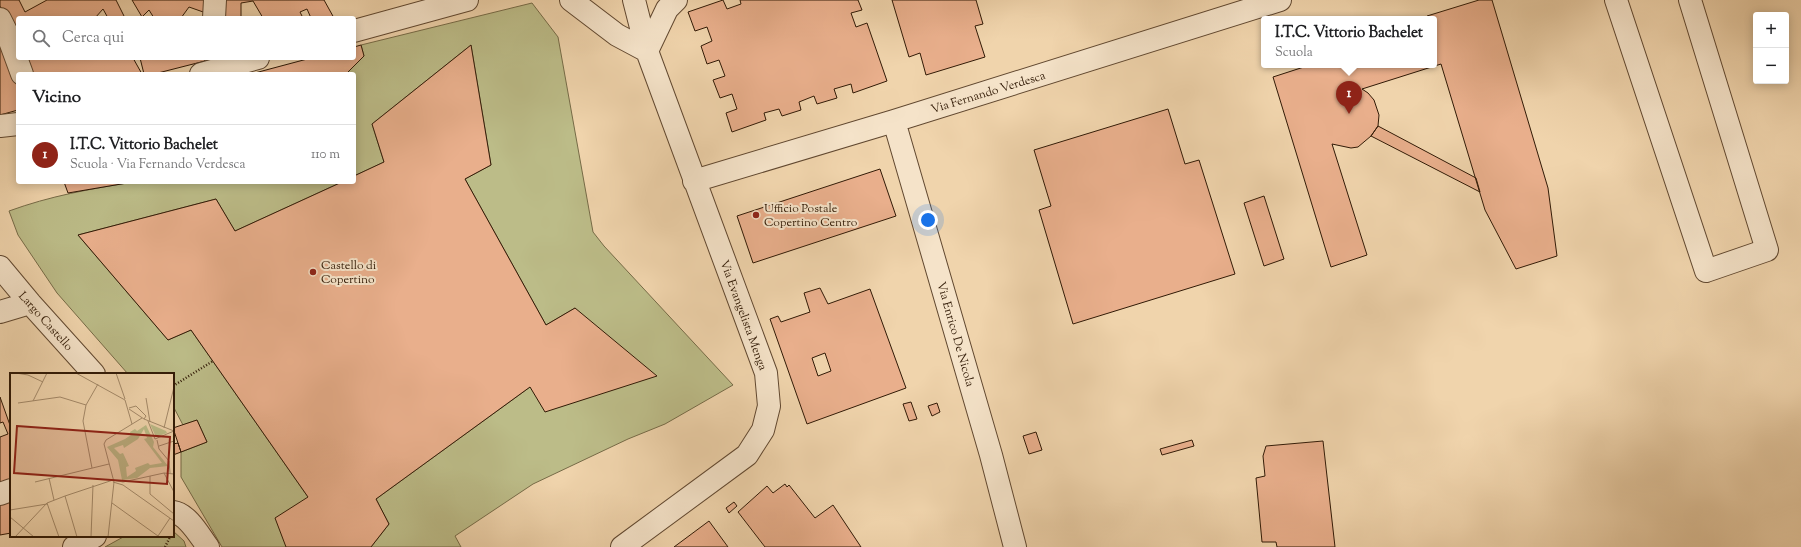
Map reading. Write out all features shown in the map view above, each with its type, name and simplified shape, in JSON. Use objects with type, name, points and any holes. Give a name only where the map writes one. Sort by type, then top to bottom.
[{"type":"street","points":[[214,16],[215,0]]},
{"type":"street","points":[[356,30],[467,0]]},
{"type":"street","points":[[571,0],[617,35],[647,51],[667,9],[676,0]]},
{"type":"street","name":"Via Evangelista Menga","points":[[622,547],[747,455],[763,430],[769,406],[766,373],[647,51],[634,0]]},
{"type":"street","name":"Via Fernando Verdesca","points":[[694,181],[894,121],[1280,0]]},
{"type":"street","points":[[1616,0],[1706,271],[1766,250],[1690,0]]},
{"type":"street","points":[[0,19],[16,58]]},
{"type":"street","points":[[17,60],[21,72]]},
{"type":"street","points":[[207,68],[248,60]]},
{"type":"street","name":"Via Enrico De Nicola","points":[[894,121],[991,455],[1015,547]]},
{"type":"street","points":[[0,126],[16,124]]},
{"type":"street","name":"Largo Castello","points":[[0,267],[30,303],[93,373]]},
{"type":"street","points":[[0,312],[30,303]]},
{"type":"street","points":[[0,494],[10,490]]},
{"type":"street","points":[[174,512],[179,513],[193,527],[208,547]]},
{"type":"street","points":[[74,547],[93,537]]},
{"type":"path","points":[[174,385],[213,361]]},
{"type":"path","points":[[165,547],[170,537]]},
{"type":"green space","points":[[532,3],[558,37],[593,232],[604,246],[733,385],[665,424],[628,439],[533,484],[455,536],[461,547],[371,547],[389,524],[376,499],[530,387],[575,308],[546,325],[465,179],[491,165],[471,45],[372,124],[384,162],[356,175],[356,72],[348,72],[364,56],[361,45]]},
{"type":"green space","points":[[121,184],[338,184],[235,231],[216,199],[78,235],[168,340],[191,330],[308,497],[286,547],[222,547],[181,477],[181,452],[207,442],[197,420],[183,425],[174,408],[174,373],[127,373],[57,293],[18,235],[9,211],[55,197]]},
{"type":"green space","points":[[174,532],[184,541],[186,547],[105,547],[123,537],[174,537]]},
{"type":"building","points":[[0,0],[19,0],[25,12],[47,0],[116,0],[124,16],[107,16],[103,9],[97,16],[16,16],[16,40],[0,6]]},
{"type":"building","points":[[132,0],[209,0],[206,13],[189,7],[182,16],[153,16],[149,10],[141,16]]},
{"type":"building","points":[[220,0],[324,0],[333,16],[310,16],[307,9],[300,12],[302,16],[262,16],[253,1],[241,3],[241,16],[218,16]]},
{"type":"building","points":[[723,0],[727,9],[741,4],[740,0],[858,0],[862,10],[851,13],[856,27],[867,23],[887,81],[853,93],[851,84],[834,89],[837,98],[817,104],[814,96],[799,102],[801,110],[782,116],[779,109],[764,113],[766,120],[732,132],[726,113],[737,109],[732,94],[720,98],[713,80],[725,76],[719,60],[707,64],[701,46],[712,41],[707,27],[695,31],[688,12]]},
{"type":"building","points":[[892,0],[976,0],[983,24],[975,26],[985,57],[926,75],[920,53],[909,57]]},
{"type":"building","points":[[1479,0],[1492,0],[1548,188],[1557,256],[1516,269],[1485,210],[1441,64],[1437,65],[1437,16],[1427,16]]},
{"type":"building","points":[[0,40],[16,77],[16,111],[0,115]]},
{"type":"building","points":[[361,45],[364,56],[348,72],[258,72],[304,60],[356,60],[356,46]]},
{"type":"building","name":"Castello di Copertino","points":[[471,45],[491,165],[465,179],[546,325],[575,308],[657,376],[545,412],[530,387],[376,499],[389,524],[371,547],[286,547],[275,518],[308,497],[191,330],[168,340],[78,235],[216,199],[235,231],[338,184],[356,184],[356,175],[384,162],[372,124]]},
{"type":"building","points":[[25,60],[134,60],[141,72],[29,72]]},
{"type":"building","points":[[140,60],[205,60],[162,72],[144,72]]},
{"type":"building","points":[[1301,68],[1428,68],[1362,89],[1374,100],[1379,115],[1378,126],[1371,136],[1358,147],[1351,148],[1332,144],[1367,255],[1331,267],[1273,77]]},
{"type":"building","points":[[1168,109],[1185,164],[1199,160],[1235,274],[1073,324],[1039,210],[1051,206],[1034,150]]},
{"type":"building","points":[[1378,126],[1476,178],[1480,192],[1371,136]]},
{"type":"building","points":[[880,169],[896,216],[753,263],[737,216]]},
{"type":"building","points":[[65,184],[121,184],[68,193]]},
{"type":"building","points":[[1264,196],[1284,259],[1264,266],[1244,203]]},
{"type":"building","points":[[820,288],[828,304],[870,289],[906,388],[807,424],[770,319],[778,316],[781,322],[810,312],[804,293]],"holes":[[[825,353],[831,371],[818,376],[812,358]]]},
{"type":"building","points":[[0,397],[10,425],[10,486],[0,490],[0,437],[8,434],[3,422],[0,423]]},
{"type":"building","points":[[911,402],[917,419],[909,421],[903,404]]},
{"type":"building","points":[[937,403],[940,412],[932,416],[928,406]]},
{"type":"building","points":[[197,420],[207,442],[181,452],[174,428]]},
{"type":"building","points":[[1036,432],[1042,450],[1029,454],[1023,436]]},
{"type":"building","points":[[1192,440],[1194,446],[1162,455],[1160,449]]},
{"type":"building","points":[[1323,441],[1335,547],[1277,547],[1276,542],[1262,542],[1256,478],[1265,476],[1263,456],[1266,446]]},
{"type":"building","points":[[178,443],[181,452],[174,455],[174,444]]},
{"type":"building","points":[[785,484],[787,487],[789,485],[815,518],[833,505],[861,547],[765,547],[738,512],[767,486],[773,493]]},
{"type":"building","points":[[10,498],[10,533],[0,535],[0,501]]},
{"type":"building","points":[[734,502],[737,506],[729,513],[726,508]]},
{"type":"building","points":[[709,521],[728,547],[674,547]]},
{"type":"place","name":"I.T.C. Vittorio Bachelet","points":[[1349,114]]},
{"type":"place","name":"Ufficio Postale Copertino Centro","points":[[756,215]]},
{"type":"place","name":"Castello di Copertino","points":[[313,272]]}]
